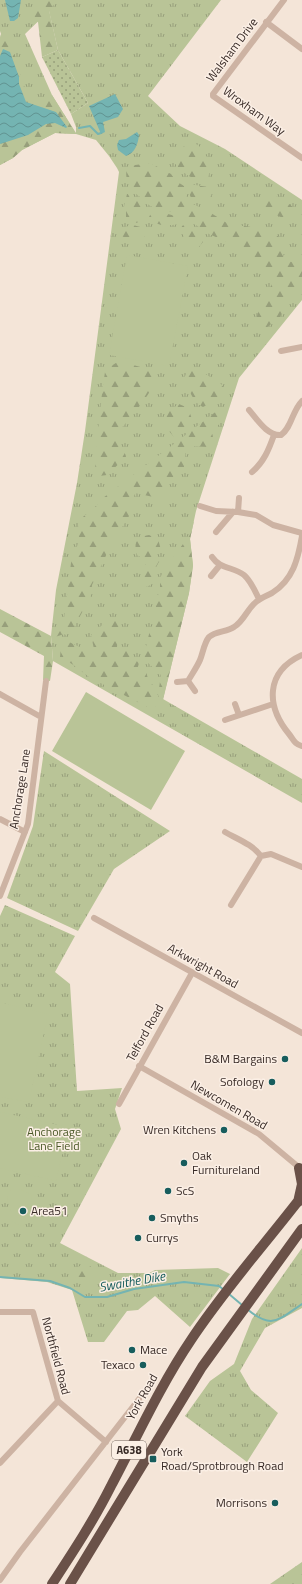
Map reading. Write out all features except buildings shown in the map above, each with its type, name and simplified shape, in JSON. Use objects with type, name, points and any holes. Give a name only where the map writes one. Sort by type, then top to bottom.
[{"type":"highway","points":[[300,1199],[302,1184],[301,1169]]},
{"type":"highway","name":"York Road","points":[[52,1584],[86,1530],[111,1486],[155,1400],[191,1340],[208,1316],[300,1199]]},
{"type":"highway","name":"A638","points":[[70,1584],[202,1367],[302,1229]]},
{"type":"street","name":"Walsham Drive","points":[[213,94],[284,0]]},
{"type":"street","points":[[266,22],[302,49]]},
{"type":"street","name":"Wroxham Way","points":[[213,94],[214,98],[302,158]]},
{"type":"street","points":[[281,351],[302,346]]},
{"type":"street","points":[[249,410],[264,427],[274,435],[281,435],[285,432],[297,406],[302,401]]},
{"type":"street","points":[[252,472],[263,462],[274,435]]},
{"type":"street","points":[[216,532],[235,512],[239,498]]},
{"type":"street","points":[[188,681],[199,661],[208,639],[212,635],[232,629],[240,623],[254,603],[272,593],[294,569],[298,560],[302,535],[273,525],[256,516],[235,512],[216,511],[200,506]]},
{"type":"street","points":[[212,557],[220,565],[244,575],[249,580],[259,599]]},
{"type":"street","points":[[211,576],[220,565]]},
{"type":"street","points":[[302,656],[287,664],[276,678],[273,704],[277,718],[283,727],[294,742],[302,746]]},
{"type":"street","name":"Anchorage Lane","points":[[0,896],[28,824],[46,681]]},
{"type":"street","points":[[177,682],[188,681]]},
{"type":"street","points":[[188,681],[195,691]]},
{"type":"street","points":[[0,694],[41,717]]},
{"type":"street","points":[[235,704],[239,715]]},
{"type":"street","points":[[224,720],[273,704]]},
{"type":"street","points":[[0,819],[25,832]]},
{"type":"street","points":[[225,832],[256,850],[260,856]]},
{"type":"street","points":[[232,904],[260,856],[271,854],[302,867]]},
{"type":"street","name":"Arkwright Road","points":[[94,918],[300,1032]]},
{"type":"street","name":"Telford Road","points":[[119,1104],[192,973]]},
{"type":"street","points":[[300,1032],[302,1025]]},
{"type":"street","name":"Newcomen Road","points":[[139,1066],[259,1134],[301,1169]]},
{"type":"street","name":"Northfield Road","points":[[0,1312],[33,1312],[58,1401],[0,1463]]},
{"type":"street","points":[[0,1580],[139,1399]]},
{"type":"street","points":[[58,1401],[106,1442]]},
{"type":"green space","points":[[0,0],[221,0],[148,96],[180,126],[225,149],[302,200],[302,300],[239,378],[196,511],[190,539],[193,565],[189,593],[163,699],[302,779],[302,803],[53,661],[51,636],[56,590],[77,483],[85,431],[119,172],[109,156],[96,140],[76,134],[55,133],[22,150],[13,158],[0,165]],"holes":[[[49,11],[58,50],[88,103],[71,114],[76,127],[76,133],[52,95],[25,34]]]},
{"type":"green space","points":[[36,0],[58,0],[49,10],[58,50],[42,57],[38,22],[34,19]]},
{"type":"green space","points":[[7,32],[28,98],[36,101],[52,95],[76,134],[55,133],[22,150],[13,158],[0,165],[0,38],[1,34]]},
{"type":"green space","points":[[58,50],[88,103],[71,114],[42,57]]},
{"type":"green space","points":[[186,143],[196,144],[206,154],[209,164],[208,178],[190,177],[176,165],[177,157]]},
{"type":"green space","points":[[150,163],[171,174],[176,181],[184,186],[188,202],[206,210],[227,223],[260,228],[275,233],[282,241],[281,249],[286,261],[292,262],[296,260],[302,266],[302,287],[286,304],[280,317],[266,328],[259,325],[257,320],[260,308],[268,295],[271,283],[270,277],[263,265],[240,248],[209,234],[196,225],[185,220],[180,215],[152,207],[135,193],[127,181],[126,171],[128,166]]},
{"type":"green space","points":[[189,184],[208,187],[212,196],[199,202],[192,200],[188,191]]},
{"type":"green space","points":[[268,192],[287,202],[297,211],[296,215],[285,222],[281,217],[269,212],[262,206],[262,200]]},
{"type":"green space","points":[[127,194],[130,194],[146,207],[147,210],[141,221],[136,223],[126,221],[126,210],[124,207]]},
{"type":"green space","points":[[153,210],[179,217],[178,224],[166,225],[155,223],[149,217]]},
{"type":"green space","points":[[186,224],[191,225],[201,232],[203,242],[198,248],[191,249],[184,238],[182,226]]},
{"type":"green space","points":[[133,225],[144,228],[145,238],[135,241],[121,236],[121,228]]},
{"type":"green space","points":[[127,255],[188,266],[169,366],[109,355]]},
{"type":"green space","points":[[119,361],[144,368],[152,367],[156,374],[156,379],[146,398],[119,433],[117,440],[126,457],[107,475],[99,476],[96,473],[94,453],[97,446],[96,440],[105,372],[108,368]]},
{"type":"green space","points":[[197,369],[220,383],[225,389],[219,399],[203,407],[196,402],[184,378],[188,371]]},
{"type":"green space","points":[[179,404],[188,408],[192,419],[187,427],[174,437],[163,424],[168,412]]},
{"type":"green space","points":[[218,410],[222,413],[222,421],[211,433],[213,436],[209,447],[186,446],[184,467],[170,479],[168,489],[163,500],[135,493],[129,516],[111,545],[92,585],[91,596],[73,629],[66,635],[64,634],[55,637],[64,620],[71,563],[79,541],[78,521],[95,507],[103,498],[163,452],[167,452],[170,447]]},
{"type":"green space","points":[[194,521],[190,539],[193,566],[189,593],[162,704],[158,695],[161,675],[145,660],[144,655],[150,630],[155,620],[160,578],[189,535],[191,525]]},
{"type":"green space","points":[[149,535],[158,539],[161,550],[151,558],[138,556],[136,549],[137,539]]},
{"type":"green space","points":[[155,559],[160,560],[155,569],[153,583],[147,587],[142,584],[141,571],[147,563]]},
{"type":"green space","points":[[0,609],[51,636],[53,661],[50,681],[43,680],[44,656],[0,632]]},
{"type":"green space","points":[[109,619],[115,620],[119,625],[117,647],[126,649],[139,663],[137,670],[145,667],[148,679],[154,688],[156,706],[151,709],[89,677],[60,657],[61,647],[67,641],[90,652],[94,649],[91,635]]},
{"type":"green space","points":[[86,692],[185,751],[151,810],[52,751]]},
{"type":"green space","points":[[44,751],[170,831],[114,869],[78,931],[7,898],[33,826]]},
{"type":"green space","name":"Anchorage Lane Field","points":[[5,905],[75,936],[55,972],[70,984],[77,1091],[122,1088],[115,1109],[121,1129],[60,1243],[118,1273],[149,1273],[155,1270],[218,1268],[230,1274],[190,1327],[155,1296],[138,1310],[127,1311],[104,1342],[88,1342],[72,1290],[47,1282],[0,1278],[0,916]]},
{"type":"green space","points":[[0,1002],[48,1014],[29,1102],[0,1097]]},
{"type":"green space","points":[[0,1112],[68,1127],[56,1181],[0,1168]]},
{"type":"green space","name":"Area51","points":[[11,1189],[19,1189],[31,1194],[32,1202],[37,1207],[31,1220],[27,1224],[20,1226],[12,1221],[12,1214],[7,1198]]},
{"type":"green space","points":[[302,1248],[302,1308],[265,1328],[240,1371],[251,1390],[278,1413],[247,1462],[185,1416],[210,1381],[234,1364],[252,1319]]},
{"type":"green space","points":[[86,1263],[94,1269],[97,1275],[91,1278],[91,1281],[79,1279],[75,1271],[76,1268]]},
{"type":"green space","points":[[302,1562],[302,1584],[270,1584]]},
{"type":"water","points":[[5,0],[21,0],[18,18],[14,21],[10,21]]},
{"type":"water","points":[[3,49],[10,52],[26,102],[56,112],[67,127],[66,128],[55,123],[46,124],[28,135],[0,144],[0,56]]},
{"type":"water","points":[[115,94],[123,109],[118,117],[103,122],[105,132],[101,134],[89,106]]},
{"type":"water","points":[[137,132],[139,135],[136,148],[132,153],[126,156],[118,150],[117,145],[119,140],[126,139]]},
{"type":"waterway","points":[[79,128],[90,126],[98,134],[101,133]]},
{"type":"waterway","name":"Swaithe Dike","points":[[0,1277],[50,1281],[70,1288],[85,1297],[107,1297],[134,1289],[184,1282],[219,1286],[224,1290]]},
{"type":"waterway","name":"Swaithe Dike","points":[[229,1294],[242,1305]]},
{"type":"waterway","name":"Swaithe Dike","points":[[247,1309],[269,1321],[281,1318],[302,1304]]},
{"type":"place","name":"B&M Bargains","points":[[285,1059]]},
{"type":"place","name":"Sofology","points":[[272,1082]]},
{"type":"place","name":"Wren Kitchens","points":[[224,1130]]},
{"type":"place","name":"Oak Furnitureland","points":[[184,1163]]},
{"type":"place","name":"ScS","points":[[168,1191]]},
{"type":"place","name":"Area51","points":[[23,1211]]},
{"type":"place","name":"Smyths","points":[[152,1218]]},
{"type":"place","name":"Currys","points":[[138,1238]]},
{"type":"place","name":"Mace","points":[[132,1350]]},
{"type":"place","name":"Texaco","points":[[143,1365]]},
{"type":"place","name":"York Road/Sprotbrough Road","points":[[153,1459]]},
{"type":"place","name":"Morrisons","points":[[275,1503]]}]
